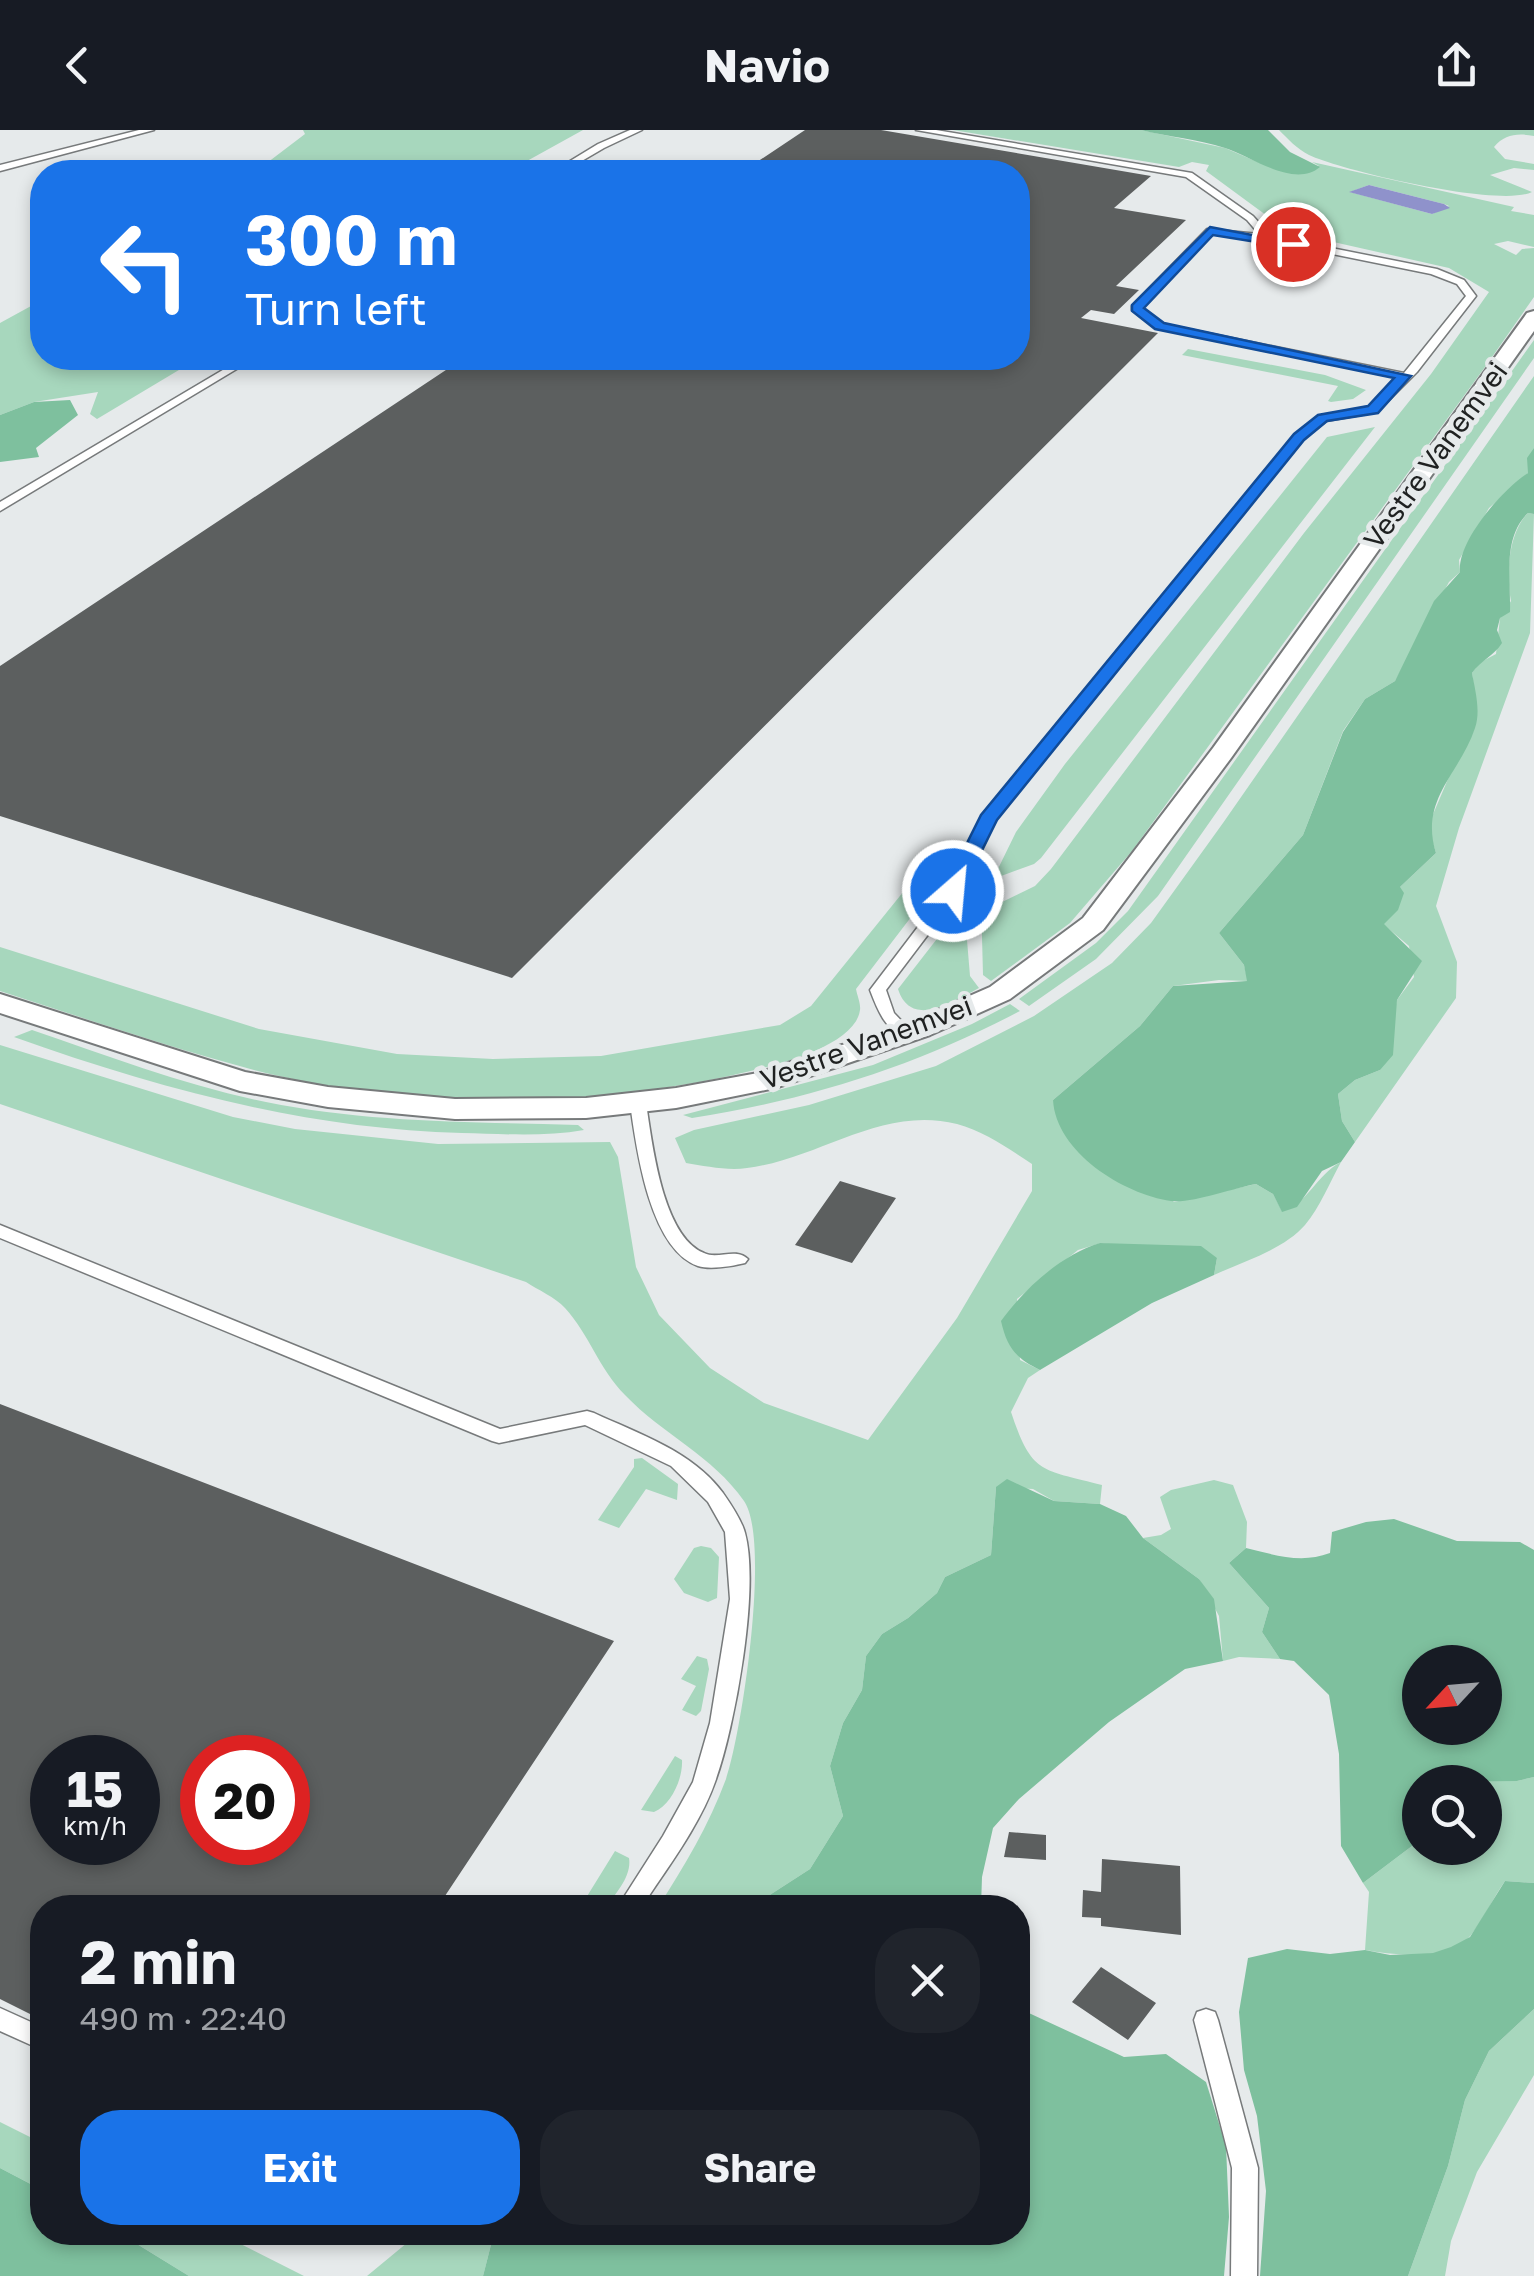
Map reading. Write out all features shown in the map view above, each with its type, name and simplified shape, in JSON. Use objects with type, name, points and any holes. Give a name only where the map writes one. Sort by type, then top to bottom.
[{"type":"street","name":"Vestre Vanemvei","points":[[0,1004],[240,1080],[328,1097],[474,1109],[638,1103],[764,1081],[906,1034],[1000,993],[1093,924],[1222,753],[1534,317]]},
{"type":"lane","points":[[32,160],[150,130]]},
{"type":"lane","points":[[577,160],[638,130]]},
{"type":"lane","points":[[920,130],[1190,176],[1250,218],[1268,238]]},
{"type":"lane","points":[[0,168],[30,160]]},
{"type":"lane","points":[[906,1034],[878,1002],[878,990],[953,891],[988,818],[1299,437],[1323,418],[1373,410],[1413,370],[1471,296],[1468,287],[1433,271],[1210,230],[1136,308],[1160,326],[1404,376]]},
{"type":"lane","points":[[0,506],[230,370]]},
{"type":"lane","points":[[638,1103],[652,1176],[678,1242],[702,1261],[739,1259]]},
{"type":"lane","points":[[0,1231],[499,1436],[587,1418],[678,1462],[714,1497],[735,1532],[740,1599],[721,1723],[704,1782],[672,1843],[637,1895]]},
{"type":"lane","points":[[0,2018],[30,2034]]},
{"type":"lane","points":[[1206,2020],[1245,2168],[1244,2276]]},
{"type":"green space","points":[[303,130],[583,130],[529,160],[271,160],[305,134]]},
{"type":"green space","points":[[953,130],[1141,130],[1225,148],[1260,163],[1319,166],[1312,162],[1514,207],[1511,211],[1534,215],[1534,247],[1508,241],[1494,244],[1516,255],[1522,249],[1534,248],[1534,297],[1132,851],[1070,923],[991,981],[983,975],[981,899],[998,904],[1035,886],[1051,869],[1304,533],[1431,374],[1489,292],[1449,268],[1289,232],[1206,171],[1209,165],[1192,162],[1179,167]],"holes":[[[1369,185],[1449,206],[1432,214],[1350,192]]]},
{"type":"green space","points":[[1141,130],[1268,130],[1290,152],[1320,167],[1310,173],[1285,173],[1215,145]]},
{"type":"green space","points":[[1279,130],[1534,130],[1534,136],[1512,136],[1494,147],[1505,159],[1534,164],[1534,170],[1514,168],[1490,175],[1532,192],[1515,196],[1457,192],[1386,178],[1309,155]]},
{"type":"green space","points":[[30,307],[30,370],[179,370],[97,419],[90,414],[98,392],[34,402],[0,415],[0,323]]},
{"type":"green space","points":[[1534,340],[1534,358],[1158,896],[1096,959],[1029,1006],[1019,999],[1096,943],[1128,911]]},
{"type":"green space","points":[[1188,349],[1325,375],[1366,390],[1353,399],[1331,402],[1328,401],[1338,386],[1182,355]]},
{"type":"green space","points":[[1534,376],[1534,448],[1528,473],[1489,508],[1459,560],[1460,572],[1449,582],[1395,681],[1365,699],[1343,731],[1303,835],[1219,933],[1244,965],[1248,981],[1173,986],[1140,1026],[1053,1100],[1174,1202],[1256,1184],[1273,1194],[1282,1211],[1299,1202],[1341,1162],[1320,1202],[1296,1234],[1263,1254],[1214,1275],[1217,1258],[1101,1243],[1078,1250],[1017,1299],[1020,1360],[1040,1370],[1028,1378],[1011,1412],[1018,1433],[1033,1459],[1042,1466],[1102,1485],[1100,1504],[1054,1501],[1033,1489],[996,1487],[991,1555],[945,1577],[937,1593],[882,1634],[866,1656],[862,1690],[843,1723],[830,1766],[843,1816],[810,1869],[770,1895],[665,1895],[704,1829],[732,1755],[751,1637],[755,1554],[752,1522],[744,1501],[718,1471],[625,1395],[561,1304],[526,1282],[0,1104],[0,1045],[233,1117],[295,1129],[438,1144],[610,1142],[618,1157],[636,1267],[659,1315],[710,1368],[764,1403],[868,1440],[957,1318],[1032,1191],[1032,1164],[977,1131],[929,1120],[876,1127],[800,1155],[740,1169],[686,1163],[675,1138],[694,1130],[809,1105],[936,1066],[1034,1016],[1112,963],[1151,923]]},
{"type":"green space","points":[[70,400],[78,415],[36,448],[39,457],[0,462],[0,415],[34,402]]},
{"type":"green space","points":[[1375,427],[1041,858],[993,879],[1016,832],[1065,764],[1327,437]]},
{"type":"green space","points":[[1534,448],[1534,514],[1528,513],[1520,523],[1511,547],[1510,612],[1500,618],[1497,630],[1502,643],[1472,673],[1477,721],[1437,802],[1432,834],[1436,853],[1400,887],[1404,893],[1398,910],[1384,924],[1422,961],[1397,1000],[1393,1055],[1380,1070],[1355,1080],[1338,1094],[1342,1121],[1355,1142],[1341,1162],[1322,1171],[1297,1207],[1282,1212],[1273,1194],[1256,1184],[1171,1201],[1113,1180],[1079,1153],[1066,1137],[1053,1100],[1140,1026],[1173,986],[1247,981],[1244,965],[1219,933],[1303,835],[1343,732],[1365,699],[1395,681],[1434,601],[1460,572],[1474,531],[1506,491],[1528,473],[1527,458]]},
{"type":"green space","points":[[1528,513],[1534,514],[1530,633],[1459,828],[1436,906],[1457,962],[1456,998],[1355,1142],[1342,1121],[1338,1094],[1355,1080],[1380,1070],[1397,1000],[1414,977],[1409,946],[1383,924],[1400,887],[1436,853],[1429,831],[1431,819],[1477,711],[1472,673],[1479,663],[1496,654],[1500,618],[1511,601],[1509,567],[1513,543]]},
{"type":"green space","points":[[929,860],[935,875],[929,885],[931,891],[856,989],[860,1010],[856,1022],[846,1032],[818,1050],[771,1066],[635,1092],[506,1100],[378,1093],[315,1083],[190,1052],[0,991],[0,947],[259,1029],[397,1054],[493,1059],[601,1056],[780,1025],[811,1006]]},
{"type":"green space","points":[[964,904],[970,976],[979,988],[934,1009],[913,1008],[898,989]]},
{"type":"green space","points":[[1010,1004],[1020,1011],[941,1048],[860,1078],[735,1110],[692,1118],[683,1115],[873,1065]]},
{"type":"green space","points":[[32,1030],[177,1079],[266,1102],[382,1118],[578,1125],[584,1130],[462,1133],[347,1124],[291,1115],[179,1089],[14,1037]]},
{"type":"green space","points":[[1100,1243],[1201,1246],[1217,1258],[1214,1275],[1152,1303],[1040,1370],[1013,1351],[1001,1321],[1045,1274]]},
{"type":"green space","points":[[642,1458],[678,1484],[677,1500],[646,1489],[619,1528],[598,1520],[634,1467],[634,1459]]},
{"type":"green space","points":[[1007,1479],[1054,1501],[1100,1504],[1126,1516],[1143,1538],[1199,1579],[1214,1599],[1223,1661],[1185,1669],[1109,1722],[1019,1799],[993,1828],[981,1895],[770,1895],[810,1869],[843,1816],[830,1766],[843,1723],[862,1690],[866,1656],[882,1634],[937,1593],[945,1577],[991,1555],[996,1487]]},
{"type":"green space","points":[[1214,1480],[1233,1485],[1247,1522],[1246,1548],[1229,1563],[1269,1608],[1262,1632],[1280,1659],[1239,1657],[1223,1661],[1219,1616],[1199,1579],[1143,1538],[1171,1529],[1160,1497],[1171,1490]]},
{"type":"green space","points":[[1394,1519],[1457,1541],[1520,1542],[1534,1550],[1534,1777],[1502,1781],[1502,1765],[1402,1765],[1402,1854],[1363,1883],[1341,1846],[1339,1754],[1329,1695],[1294,1661],[1280,1659],[1262,1632],[1269,1608],[1229,1563],[1246,1548],[1288,1557],[1330,1553],[1332,1532]]},
{"type":"green space","points":[[694,1548],[711,1548],[719,1557],[717,1598],[708,1602],[684,1593],[674,1579]]},
{"type":"green space","points":[[697,1656],[707,1659],[709,1669],[701,1711],[696,1716],[682,1710],[696,1686],[681,1679]]},
{"type":"green space","points":[[675,1756],[682,1760],[682,1767],[671,1797],[654,1812],[641,1810]]},
{"type":"green space","points":[[1534,1777],[1534,1883],[1505,1881],[1471,1935],[1449,1949],[1421,1954],[1365,1950],[1369,1892],[1363,1883],[1402,1854],[1402,1865],[1502,1865],[1502,1781]]},
{"type":"green space","points":[[615,1851],[629,1858],[628,1871],[614,1895],[588,1895]]},
{"type":"green space","points":[[1505,1881],[1534,1883],[1534,2009],[1489,2051],[1465,2100],[1448,2166],[1408,2276],[1260,2276],[1266,2191],[1257,2116],[1244,2070],[1239,2012],[1248,1958],[1287,1949],[1330,1954],[1365,1950],[1390,1955],[1433,1953],[1470,1937]]},
{"type":"green space","points":[[1534,2009],[1534,2075],[1477,2172],[1451,2241],[1445,2276],[1408,2276],[1448,2166],[1465,2100],[1489,2051]]},
{"type":"green space","points":[[1030,2014],[1124,2057],[1166,2054],[1206,2082],[1226,2146],[1229,2217],[1224,2276],[483,2276],[491,2245],[1030,2245]]},
{"type":"green space","points":[[0,2122],[30,2137],[30,2184],[0,2168]]},
{"type":"green space","points":[[0,2168],[30,2184],[30,2245],[139,2245],[189,2276],[0,2276]]},
{"type":"green space","points":[[139,2245],[243,2245],[304,2276],[189,2276]]},
{"type":"green space","points":[[404,2245],[491,2245],[483,2276],[367,2276]]},
{"type":"water","points":[[1369,185],[1450,208],[1432,214],[1349,192]]},
{"type":"building","points":[[805,130],[881,130],[1151,176],[1114,208],[1186,220],[1116,286],[1139,290],[1114,314],[1091,310],[1081,318],[1158,333],[512,978],[0,816],[0,666],[446,370],[1030,370],[1030,160],[760,160]]},
{"type":"building","points":[[840,1181],[896,1198],[852,1263],[795,1245]]},
{"type":"building","points":[[0,1404],[614,1641],[446,1895],[30,1895],[30,2014],[0,1999]]},
{"type":"building","points":[[1009,1832],[1046,1835],[1046,1860],[1004,1857]]},
{"type":"building","points":[[1102,1859],[1180,1866],[1181,1935],[1101,1926],[1101,1918],[1082,1917],[1083,1890],[1101,1892]]},
{"type":"building","points":[[1101,1967],[1156,2003],[1128,2040],[1072,2002]]},
{"type":"route","points":[[953,891],[988,818],[1299,437],[1314,421],[1373,410],[1404,376],[1160,326],[1141,316],[1136,308],[1210,230],[1293,244]]}]
